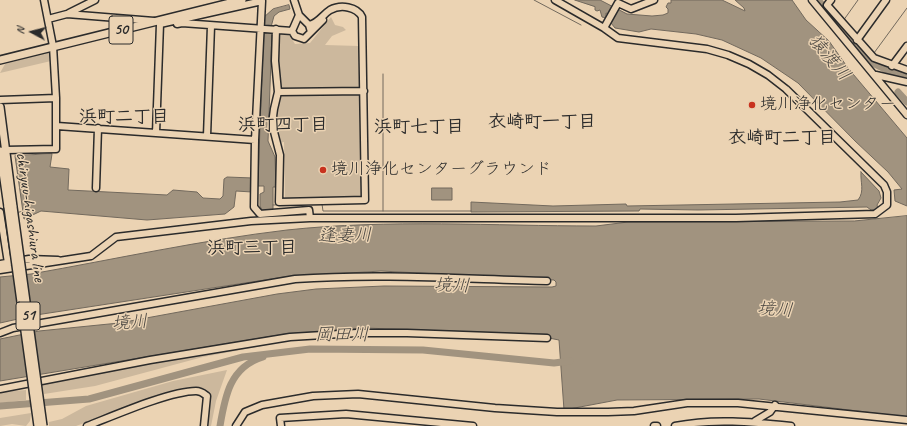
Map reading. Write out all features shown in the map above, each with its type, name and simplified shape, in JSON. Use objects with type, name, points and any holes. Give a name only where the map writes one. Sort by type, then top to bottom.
[{"type":"main road","name":"50","points":[[0,60],[242,0]]},
{"type":"main road","name":"chiryuu-higashiura line","points":[[0,107],[3,150],[38,426]]},
{"type":"main road","name":"chiryuu-higashiura line","points":[[10,207],[44,426]]},
{"type":"street","points":[[3,150],[56,149],[57,126],[53,46],[44,0]]},
{"type":"street","points":[[48,19],[67,14],[95,0]]},
{"type":"street","points":[[294,0],[299,15],[309,25],[311,32]]},
{"type":"street","points":[[0,270],[67,261],[91,256],[116,237],[251,221],[310,218],[736,218],[875,214],[882,211],[887,205],[888,196],[884,185],[786,89],[762,71],[728,55],[684,46],[618,38],[604,26],[555,0]]},
{"type":"street","points":[[631,9],[645,0]]},
{"type":"street","points":[[604,26],[618,3],[631,9],[654,0]]},
{"type":"street","points":[[812,0],[876,75],[907,115]]},
{"type":"street","points":[[857,40],[886,0]]},
{"type":"street","points":[[156,133],[160,24],[262,1],[255,140],[254,207],[260,214],[309,210],[310,218]]},
{"type":"street","points":[[827,2],[842,22],[872,56],[892,66],[907,70]]},
{"type":"street","points":[[276,29],[275,61],[278,92],[272,124],[280,155],[279,202],[365,200],[362,17],[359,11],[354,8],[339,8],[331,10],[315,24],[309,25]]},
{"type":"street","points":[[67,14],[157,21]]},
{"type":"street","points":[[292,31],[299,15]]},
{"type":"street","points":[[292,31],[295,36],[300,39],[304,39],[322,22],[325,15]]},
{"type":"street","points":[[160,29],[182,23],[292,31]]},
{"type":"street","points":[[207,136],[211,26]]},
{"type":"street","points":[[892,66],[907,46]]},
{"type":"street","points":[[876,75],[907,82]]},
{"type":"street","points":[[278,92],[364,91]]},
{"type":"street","points":[[0,100],[56,98]]},
{"type":"street","points":[[57,126],[255,140]]},
{"type":"street","points":[[96,188],[98,128]]},
{"type":"street","points":[[1,217],[8,262]]},
{"type":"street","points":[[0,264],[46,258],[67,261]]},
{"type":"street","points":[[0,333],[20,327],[295,279],[338,276],[379,276],[547,281]]},
{"type":"street","points":[[0,389],[71,374],[192,352],[300,336],[407,333],[547,338]]},
{"type":"street","points":[[87,426],[165,398],[196,391],[202,392],[207,396],[204,426]]},
{"type":"street","points":[[236,426],[245,412],[262,405],[313,396],[333,395],[391,397],[495,408],[557,412],[634,411],[688,403],[738,403],[775,405],[907,420]]},
{"type":"street","points":[[754,422],[770,412],[775,405]]},
{"type":"street","points":[[280,426],[280,418],[346,414],[407,419],[447,425],[473,426]]},
{"type":"street","points":[[407,419],[407,426]]},
{"type":"street","points":[[675,426],[698,421],[725,424],[754,422],[791,426]]},
{"type":"shaded area","points":[[331,17],[335,25],[343,27],[346,30],[332,36],[325,45],[359,46],[359,89],[278,90],[276,34],[288,33],[295,44],[310,43]]},
{"type":"shaded area","points":[[51,51],[51,61],[0,73],[5,64]]},
{"type":"shaded area","name":"境川浄化センターグラウンド","points":[[361,93],[362,199],[285,199],[284,142],[277,143],[272,124],[279,96],[284,96],[284,94]]},
{"type":"shaded area","points":[[267,345],[203,357],[95,386],[44,394],[42,385],[81,375],[150,362]]},
{"type":"shaded area","points":[[227,370],[216,401],[211,426],[204,426],[208,402],[202,392],[142,402],[76,426],[49,426],[49,422],[62,419],[86,406],[173,381]]},
{"type":"shaded area","points":[[26,390],[26,400],[0,403],[0,392]]},
{"type":"shaded area","points":[[31,413],[30,421],[26,426],[12,424],[0,426],[0,418]]},
{"type":"water","name":"猿渡川","points":[[575,0],[600,0],[627,14],[652,16],[668,13],[668,9],[666,7],[668,3],[671,3],[671,0],[722,0],[745,11],[744,8],[735,0],[792,0],[806,20],[829,41],[848,68],[907,138],[907,206],[895,201],[894,190],[902,189],[888,172],[798,83],[761,58],[722,40],[696,34],[651,29],[639,32],[615,28],[611,23],[614,16],[606,13],[606,18],[602,17],[600,10],[597,11],[595,10],[595,7]]},
{"type":"water","points":[[289,5],[290,9],[279,12],[274,16],[271,27],[264,26],[263,18],[273,9]]},
{"type":"water","points":[[264,32],[272,32],[268,141],[275,157],[276,187],[273,187],[273,210],[262,210],[260,206],[260,194],[264,192],[264,186],[256,186],[258,179]]},
{"type":"water","points":[[52,154],[50,167],[69,169],[68,190],[167,195],[173,190],[197,192],[203,198],[220,199],[223,196],[224,179],[227,177],[253,178],[252,192],[236,191],[234,207],[225,214],[147,220],[41,211],[24,219],[15,156]]},
{"type":"water","points":[[861,172],[879,191],[881,198],[877,205],[878,209],[871,210],[867,207],[471,212],[471,202],[553,206],[626,204],[627,206],[840,202],[858,200],[862,190]]},
{"type":"water","points":[[432,188],[452,188],[452,200],[432,200]]},
{"type":"water","points":[[907,216],[907,417],[759,399],[617,400],[564,410],[559,340],[528,334],[365,328],[285,334],[0,381],[0,339],[39,331],[119,323],[277,294],[316,289],[384,286],[552,287],[556,286],[556,282],[554,280],[381,271],[284,277],[36,315],[0,323],[0,277],[31,274],[255,234],[325,227],[403,224],[596,226],[628,222],[854,221]]},
{"type":"waterway","points":[[534,0],[581,25]]},
{"type":"waterway","points":[[818,0],[871,62],[887,70],[907,75]]},
{"type":"waterway","points":[[843,21],[858,0]]},
{"type":"waterway","points":[[874,53],[907,8]]},
{"type":"waterway","points":[[383,74],[383,211]]},
{"type":"waterway","points":[[898,92],[907,102]]},
{"type":"waterway","points":[[273,205],[304,204]]},
{"type":"waterway","points":[[322,204],[323,211],[471,211]]},
{"type":"waterway","points":[[16,213],[23,211]]},
{"type":"waterway","name":"岡田川","points":[[0,406],[89,399],[243,357],[310,349],[423,350],[554,363],[570,361]]},
{"type":"waterway","points":[[220,426],[227,394],[236,375],[243,368],[263,357]]},
{"type":"place","name":"境川浄化センター","points":[[752,105]]},
{"type":"place","name":"境川浄化センターグラウンド","points":[[323,170]]},
{"type":"district","name":"浜町二丁目","points":[[124,117]]},
{"type":"district","name":"衣崎町一丁目","points":[[542,122]]},
{"type":"district","name":"浜町四丁目","points":[[283,125]]},
{"type":"district","name":"浜町七丁目","points":[[419,127]]},
{"type":"district","name":"衣崎町二丁目","points":[[782,138]]},
{"type":"district","name":"浜町三丁目","points":[[252,248]]},
{"type":"water label","name":"逢妻川","points":[[345,236]]},
{"type":"water label","name":"境川","points":[[452,286]]},
{"type":"water label","name":"境川","points":[[775,310]]},
{"type":"water label","name":"境川","points":[[130,323]]}]
